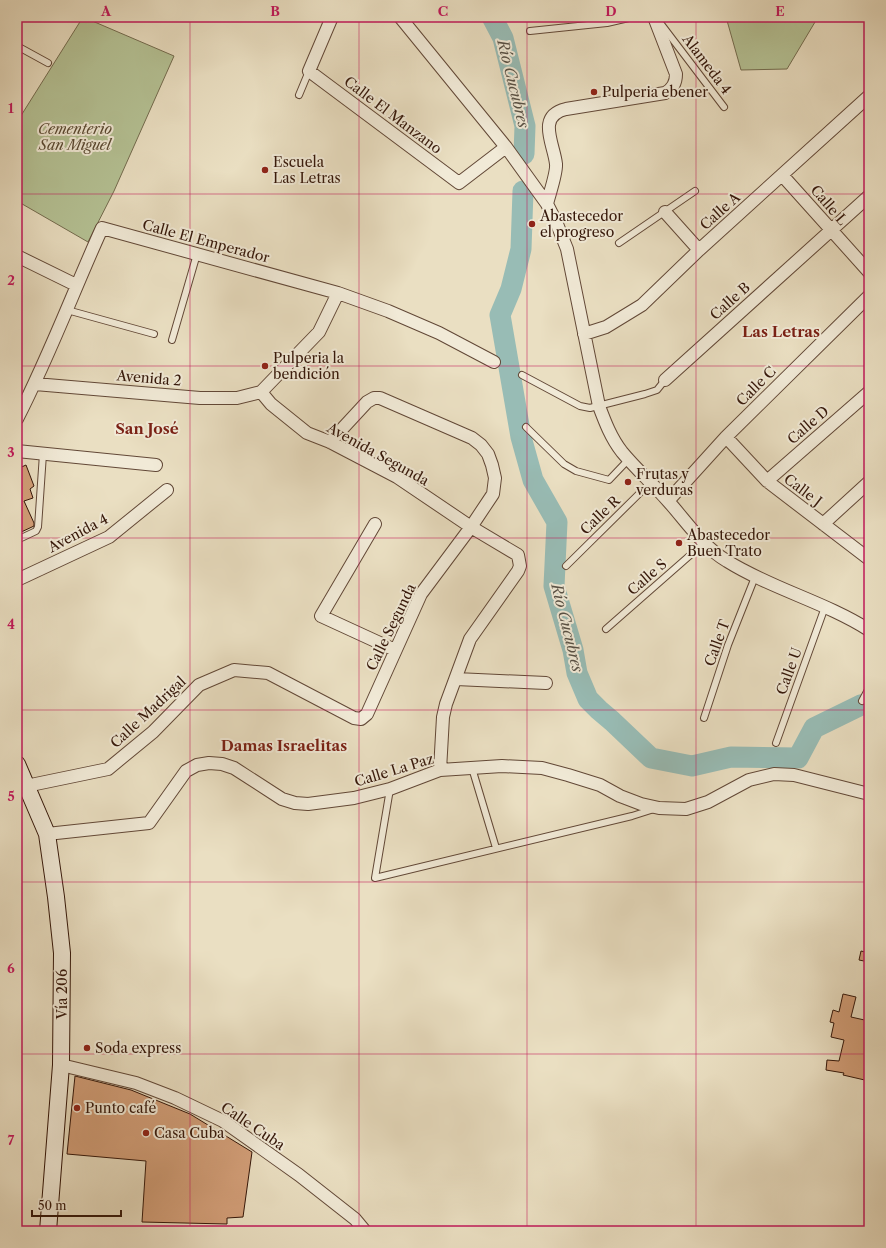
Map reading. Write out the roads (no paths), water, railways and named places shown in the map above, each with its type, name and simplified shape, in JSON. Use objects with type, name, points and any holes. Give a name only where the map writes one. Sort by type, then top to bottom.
[{"type":"main road","name":"Vía 206","points":[[17,764],[47,834],[62,953],[61,1065],[48,1231]]},
{"type":"street","points":[[309,71],[332,17]]},
{"type":"street","points":[[400,17],[506,147],[547,204],[567,249],[599,406],[608,428],[622,451],[704,543],[726,561],[755,577],[825,608],[869,630]]},
{"type":"street","points":[[547,204],[556,166],[549,131],[551,118],[555,114],[560,110],[665,93],[673,87],[676,74],[655,17]]},
{"type":"street","name":"Calle El Manzano","points":[[309,71],[459,183],[506,147]]},
{"type":"street","name":"Calle A","points":[[584,334],[606,327],[642,305],[699,250],[869,96]]},
{"type":"street","name":"Calle L","points":[[782,175],[869,272]]},
{"type":"street","name":"Calle B","points":[[665,380],[869,196]]},
{"type":"street","points":[[665,212],[699,250]]},
{"type":"street","name":"Calle El Emperador","points":[[17,419],[35,384],[67,310],[76,285],[102,228],[338,293],[388,311],[438,333],[494,362]]},
{"type":"street","points":[[17,256],[76,285]]},
{"type":"street","points":[[261,392],[319,332],[338,293]]},
{"type":"street","name":"Calle C","points":[[668,501],[726,437],[869,296]]},
{"type":"street","name":"Avenida 2","points":[[35,384],[200,398],[238,398],[261,392]]},
{"type":"street","name":"Avenida Segunda","points":[[261,392],[271,404],[307,433],[330,442],[397,477],[471,527],[518,555],[520,566],[518,571],[470,640],[456,679]]},
{"type":"street","name":"Calle D","points":[[766,480],[869,392]]},
{"type":"street","name":"Calle Segunda","points":[[330,442],[367,402],[374,398],[380,398],[472,438],[481,445],[488,454],[495,478],[493,494],[471,527],[421,594],[367,714],[361,719],[354,718]]},
{"type":"street","name":"Calle J","points":[[726,437],[766,480],[869,559]]},
{"type":"street","points":[[17,451],[156,465]]},
{"type":"street","points":[[823,524],[869,482]]},
{"type":"street","name":"Avenida 4","points":[[17,580],[109,537],[167,490]]},
{"type":"street","points":[[375,524],[321,616],[395,650]]},
{"type":"street","name":"Calle Madrigal","points":[[26,786],[108,769],[153,732],[199,685],[234,670],[268,673],[354,718]]},
{"type":"street","points":[[440,770],[446,704],[456,679],[546,683]]},
{"type":"street","name":"Calle La Paz","points":[[47,834],[149,823],[186,771],[209,763],[222,764],[234,768],[282,799],[295,803],[308,804],[354,798],[390,789],[440,770],[502,766],[542,768],[600,785],[620,796],[641,804],[659,808],[686,809],[708,802],[749,780],[774,774],[794,775],[869,794]]},
{"type":"street","name":"Calle Cuba","points":[[61,1065],[136,1084],[175,1098],[223,1121],[302,1178],[355,1219],[365,1231]]},
{"type":"lane","points":[[530,31],[607,23],[633,17]]},
{"type":"lane","name":"Alameda 4","points":[[655,17],[724,107]]},
{"type":"lane","points":[[17,46],[48,63]]},
{"type":"lane","points":[[299,95],[309,71]]},
{"type":"lane","points":[[619,243],[695,191]]},
{"type":"lane","points":[[172,340],[198,254]]},
{"type":"lane","points":[[67,310],[154,334]]},
{"type":"lane","name":"Calle B","points":[[522,375],[580,406],[590,408],[656,390],[665,380]]},
{"type":"lane","points":[[526,427],[564,464],[576,471],[609,480],[629,460]]},
{"type":"lane","points":[[17,540],[36,531],[38,527],[43,454]]},
{"type":"lane","name":"Calle R","points":[[566,566],[651,482]]},
{"type":"lane","name":"Calle S","points":[[606,629],[704,543]]},
{"type":"lane","name":"Calle T","points":[[704,718],[728,645],[755,577]]},
{"type":"lane","name":"Calle U","points":[[776,743],[825,608]]},
{"type":"lane","points":[[862,700],[869,688]]},
{"type":"lane","points":[[472,768],[496,848]]},
{"type":"lane","points":[[390,789],[375,878],[632,816],[659,808]]},
{"type":"waterway","name":"Río Cucubres","points":[[492,17],[503,38],[525,126],[524,154]]},
{"type":"waterway","name":"Río Cucubres","points":[[523,191],[521,249],[511,289],[500,315],[521,437],[533,480],[557,522],[554,586],[573,650],[577,673],[588,699],[651,758],[692,766],[731,757],[798,758],[814,728],[861,705],[869,703]]},
{"type":"place","name":"Pulperia ebener","points":[[594,92]]},
{"type":"place","name":"Escuela Las Letras","points":[[265,170]]},
{"type":"place","name":"Abastecedor el progreso","points":[[532,224]]},
{"type":"place","name":"Pulperia la bendición","points":[[265,366]]},
{"type":"place","name":"Frutas y verduras","points":[[628,482]]},
{"type":"place","name":"Abastecedor Buen Trato","points":[[679,543]]},
{"type":"place","name":"Soda express","points":[[87,1048]]},
{"type":"place","name":"Punto café","points":[[77,1108]]},
{"type":"place","name":"Casa Cuba","points":[[146,1133]]},
{"type":"district","name":"Las Letras","points":[[781,332]]},
{"type":"district","name":"San José","points":[[147,429]]},
{"type":"district","name":"Damas Israelitas","points":[[284,746]]},
{"type":"park label","name":"Cementerio San Miguel","points":[[75,138]]}]
